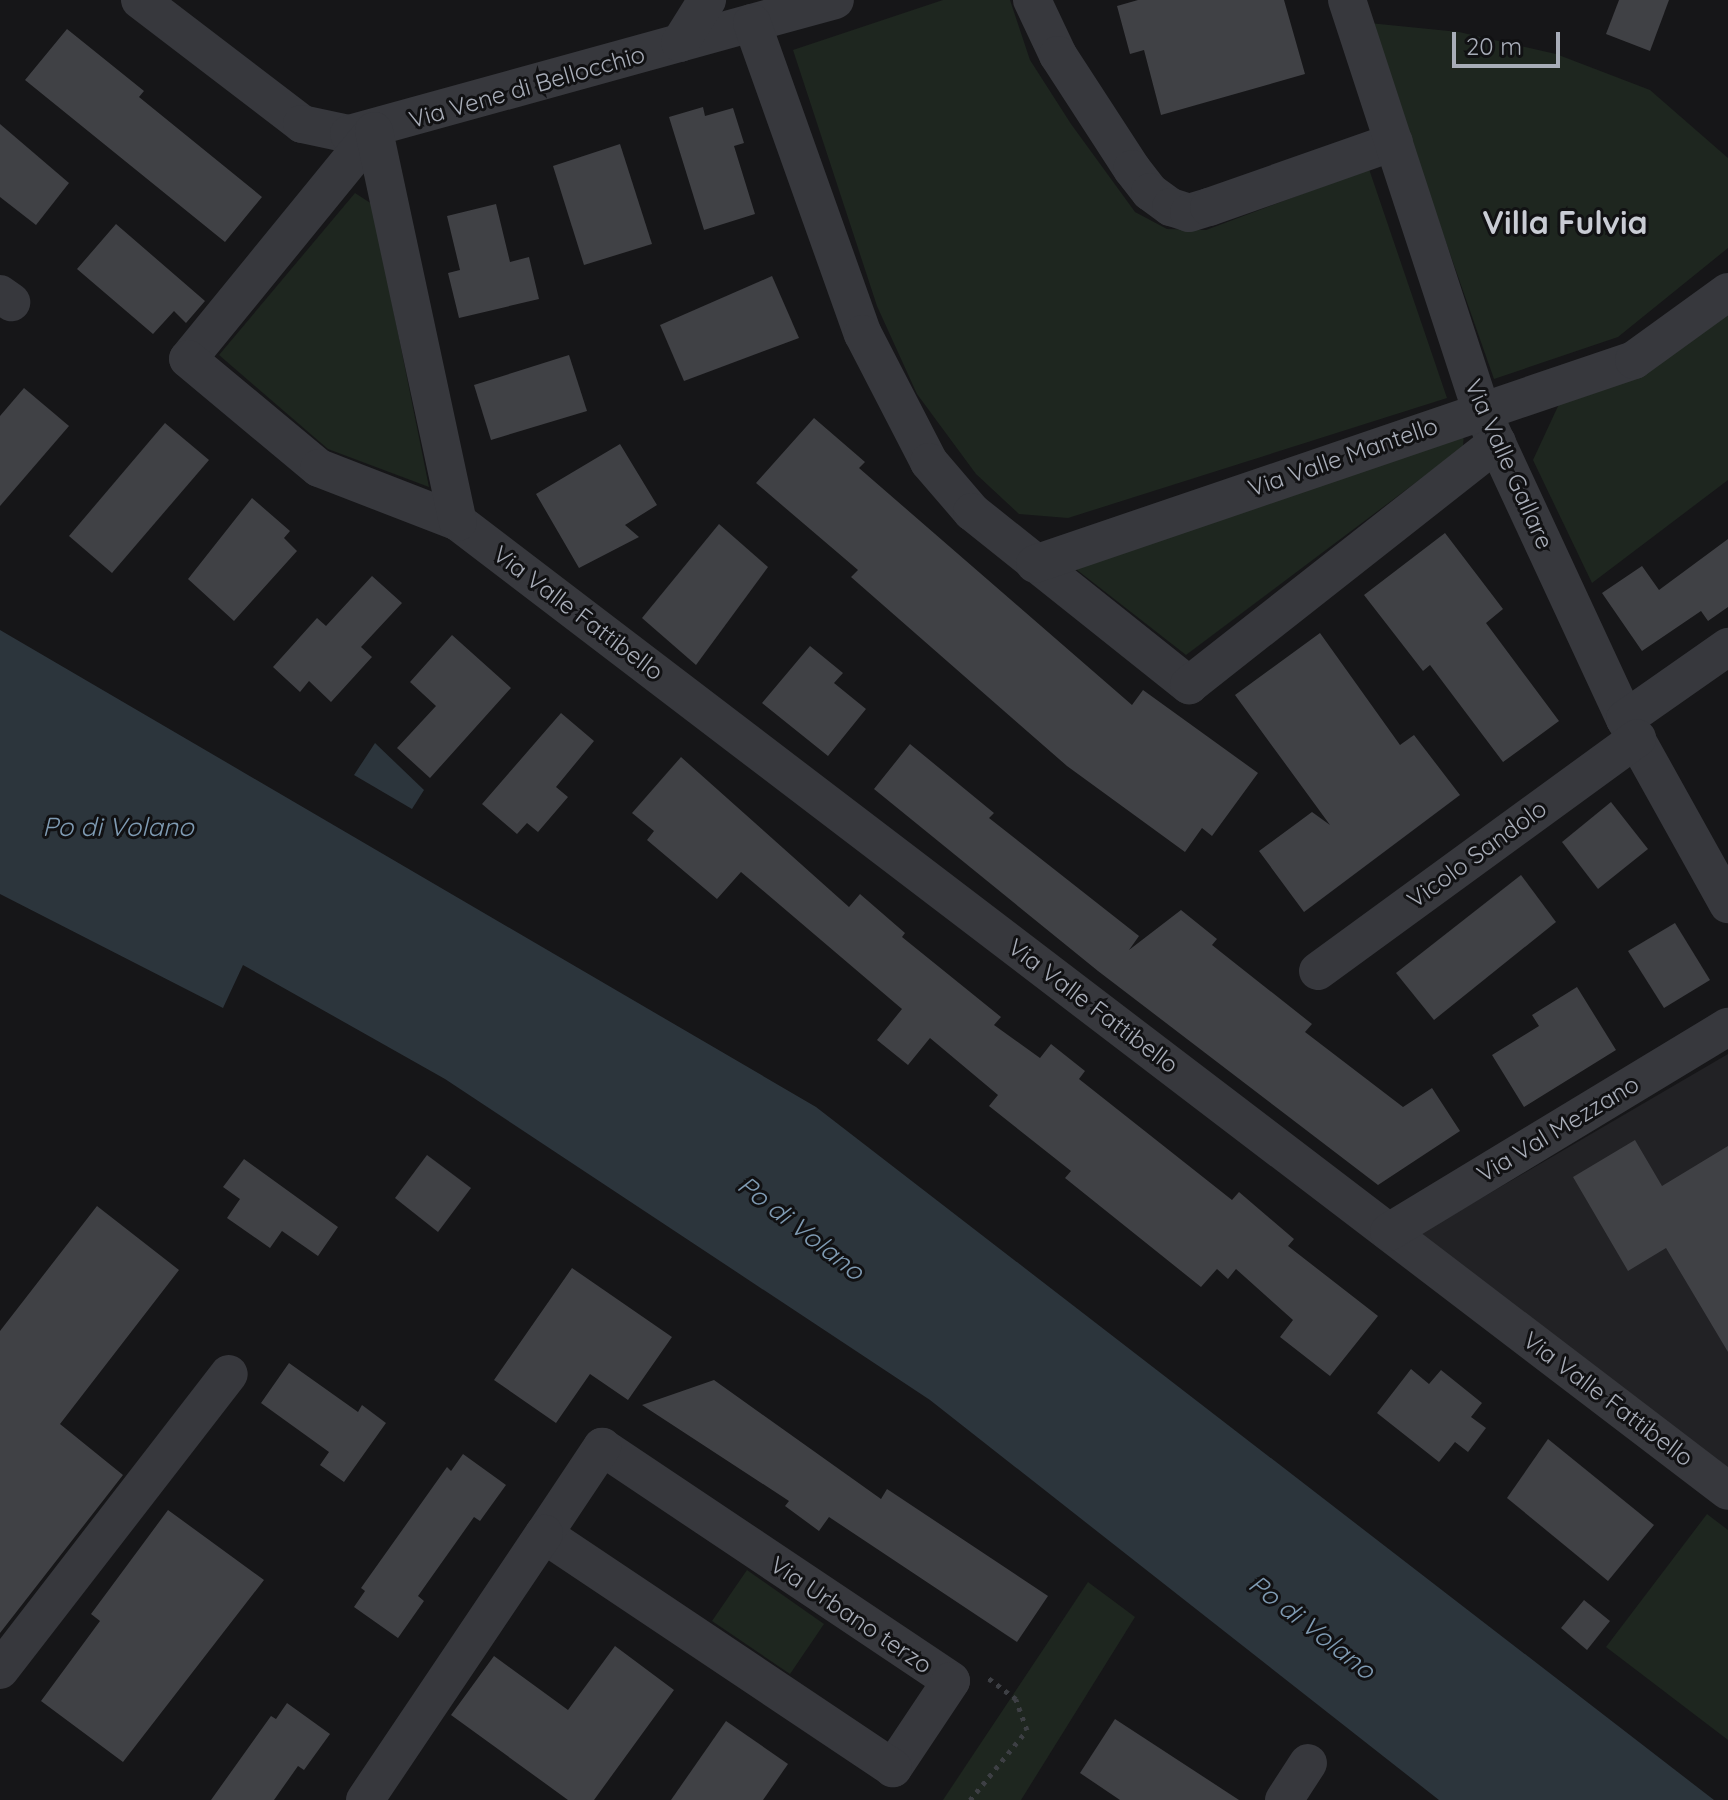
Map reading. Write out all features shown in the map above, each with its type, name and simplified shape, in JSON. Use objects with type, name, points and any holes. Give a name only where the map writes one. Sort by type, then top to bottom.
[{"type":"street","name":"Via Vene di Bellocchio","points":[[140,0],[302,124],[328,133],[374,131],[680,43],[754,15],[835,0]]},
{"type":"street","points":[[680,43],[707,0]]},
{"type":"street","points":[[1032,0],[1058,55],[1132,169],[1150,192],[1171,207],[1189,213],[1394,142]]},
{"type":"street","name":"Via Valle Gallare","points":[[1347,0],[1481,409],[1631,728],[1728,904]]},
{"type":"street","points":[[754,15],[863,334],[905,421],[949,488],[1035,564],[1189,685],[1497,443]]},
{"type":"street","name":"Via Valle Fattibello","points":[[374,131],[188,359],[319,468],[458,522],[1728,1491]]},
{"type":"street","points":[[374,131],[458,522]]},
{"type":"street","name":"Via Valle Mantello","points":[[1035,564],[1481,409],[1634,360],[1728,292]]},
{"type":"street","name":"Vicolo Sandolo","points":[[1318,971],[1631,728],[1728,647]]},
{"type":"street","name":"Via Val Mezzano","points":[[1389,1232],[1728,1027]]},
{"type":"street","points":[[0,1670],[229,1374]]},
{"type":"street","name":"Via Urbano terzo","points":[[365,1800],[602,1447],[951,1681],[893,1768],[544,1534]]},
{"type":"street","points":[[1284,1800],[1308,1763]]},
{"type":"path","points":[[951,1681],[965,1662],[1016,1699],[1027,1720],[1023,1740],[970,1800]]},
{"type":"shaded area","points":[[943,0],[1010,0],[1030,60],[1071,124],[1135,212],[1167,229],[1206,230],[1369,169],[1447,398],[1068,518],[1019,514],[976,474],[917,394],[877,306],[793,50]]},
{"type":"shaded area","points":[[1369,23],[1459,32],[1556,54],[1650,90],[1728,158],[1728,248],[1618,337],[1494,379]]},
{"type":"shaded area","points":[[355,193],[372,204],[429,487],[328,449],[219,355]]},
{"type":"shaded area","points":[[1728,308],[1728,480],[1592,583],[1533,460],[1559,404]]},
{"type":"shaded area","points":[[1464,432],[1463,447],[1186,655],[1072,566]]},
{"type":"shaded area","points":[[1728,1054],[1728,1478],[1413,1238]]},
{"type":"shaded area","points":[[1707,1514],[1728,1530],[1728,1740],[1606,1647]]},
{"type":"shaded area","points":[[747,1570],[824,1624],[790,1674],[712,1621]]},
{"type":"shaded area","points":[[1088,1582],[1135,1617],[1021,1800],[943,1800]]},
{"type":"water","name":"Po di Volano","points":[[0,630],[816,1107],[1714,1800],[1439,1800],[930,1400],[445,1079],[243,965],[223,1008],[0,894]]},
{"type":"water","points":[[375,743],[424,790],[412,809],[354,775]]},
{"type":"building","points":[[1138,0],[1284,0],[1305,74],[1161,115],[1144,50],[1130,54],[1117,6]]},
{"type":"building","points":[[1619,0],[1669,0],[1650,51],[1606,34]]},
{"type":"building","points":[[67,29],[144,91],[139,97],[262,197],[225,242],[25,80]]},
{"type":"building","points":[[703,107],[705,116],[733,108],[744,143],[734,146],[755,214],[704,230],[669,117]]},
{"type":"building","points":[[0,124],[69,183],[36,225],[0,197]]},
{"type":"building","points":[[620,144],[652,244],[584,265],[553,166]]},
{"type":"building","points":[[496,204],[510,262],[529,257],[539,299],[459,318],[448,273],[460,270],[447,216]]},
{"type":"building","points":[[116,224],[205,301],[186,323],[174,311],[153,334],[77,269]]},
{"type":"building","points":[[772,276],[799,338],[684,381],[660,325]]},
{"type":"building","points":[[569,355],[587,411],[491,440],[474,385]]},
{"type":"building","points":[[24,388],[69,426],[0,506],[0,416]]},
{"type":"building","points":[[814,418],[865,462],[859,468],[1132,705],[1143,690],[1258,773],[1212,836],[1202,828],[1185,852],[1067,766],[851,577],[858,570],[756,483]]},
{"type":"building","points":[[165,423],[209,460],[112,573],[69,536]]},
{"type":"building","points":[[620,444],[657,505],[625,525],[639,537],[579,568],[536,494]]},
{"type":"building","points":[[252,498],[290,531],[284,538],[297,551],[234,621],[188,579]]},
{"type":"building","points":[[719,524],[768,567],[696,665],[642,618]]},
{"type":"building","points":[[1445,533],[1503,609],[1486,623],[1559,721],[1503,762],[1430,665],[1423,671],[1364,595]]},
{"type":"building","points":[[1728,539],[1728,607],[1708,621],[1701,611],[1642,651],[1602,593],[1642,566],[1659,590]]},
{"type":"building","points":[[372,576],[402,603],[361,647],[372,657],[331,702],[309,681],[300,692],[273,667],[317,618],[326,626]]},
{"type":"building","points":[[1320,633],[1400,745],[1414,735],[1460,795],[1304,912],[1259,851],[1312,812],[1330,825],[1235,695]]},
{"type":"building","points":[[452,635],[511,688],[430,778],[397,748],[436,706],[410,682]]},
{"type":"building","points":[[810,646],[843,673],[834,683],[866,709],[828,756],[762,703]]},
{"type":"building","points":[[561,713],[594,741],[556,787],[568,797],[538,832],[527,823],[517,834],[482,804]]},
{"type":"building","points":[[910,744],[994,813],[989,818],[1139,936],[1129,950],[1181,910],[1217,939],[1212,945],[1312,1024],[1305,1032],[1403,1107],[1432,1088],[1460,1131],[1378,1185],[1098,971],[874,789]]},
{"type":"building","points":[[681,757],[849,907],[860,894],[905,933],[902,937],[1001,1017],[994,1025],[1040,1058],[1051,1044],[1085,1071],[1079,1079],[1232,1200],[1239,1192],[1294,1239],[1288,1246],[1378,1316],[1330,1376],[1280,1337],[1293,1320],[1236,1269],[1228,1279],[1217,1269],[1201,1287],[1065,1178],[1071,1171],[989,1106],[998,1095],[930,1038],[908,1065],[877,1040],[902,1009],[741,872],[717,899],[647,840],[654,831],[632,813]]},
{"type":"building","points":[[1611,802],[1648,849],[1598,889],[1562,842]]},
{"type":"building","points":[[1521,875],[1556,922],[1434,1020],[1396,973]]},
{"type":"building","points":[[1675,923],[1710,980],[1664,1008],[1628,951]]},
{"type":"building","points":[[1577,987],[1616,1050],[1524,1107],[1492,1055],[1539,1026],[1532,1015]]},
{"type":"building","points":[[1635,1140],[1662,1186],[1728,1146],[1728,1352],[1666,1248],[1628,1271],[1573,1177]]},
{"type":"building","points":[[427,1155],[471,1188],[438,1232],[395,1198]]},
{"type":"building","points":[[244,1159],[338,1227],[318,1256],[282,1231],[270,1248],[227,1218],[240,1199],[223,1187]]},
{"type":"building","points":[[97,1206],[179,1270],[60,1424],[123,1475],[0,1633],[0,1331]]},
{"type":"building","points":[[572,1268],[672,1337],[628,1400],[590,1374],[556,1423],[494,1380]]},
{"type":"building","points":[[289,1363],[358,1412],[362,1405],[386,1423],[344,1482],[320,1465],[329,1452],[261,1403]]},
{"type":"building","points":[[1411,1369],[1429,1384],[1441,1370],[1482,1403],[1471,1417],[1486,1428],[1468,1452],[1455,1442],[1439,1462],[1377,1413]]},
{"type":"building","points":[[714,1380],[881,1499],[887,1489],[1048,1596],[1017,1642],[829,1517],[819,1531],[785,1506],[789,1501],[642,1405]]},
{"type":"building","points":[[1548,1439],[1654,1525],[1608,1581],[1507,1498]]},
{"type":"building","points":[[463,1454],[506,1485],[480,1521],[474,1517],[418,1596],[424,1601],[398,1638],[354,1607],[365,1591],[361,1588],[447,1467],[451,1471]]},
{"type":"building","points":[[168,1510],[264,1580],[123,1762],[41,1701],[100,1621],[91,1614]]},
{"type":"building","points":[[1584,1600],[1610,1621],[1587,1650],[1561,1628]]},
{"type":"building","points":[[615,1646],[674,1690],[594,1800],[568,1800],[451,1715],[494,1656],[568,1710]]},
{"type":"building","points":[[287,1703],[330,1734],[304,1770],[298,1766],[274,1800],[211,1800],[271,1716],[276,1719]]},
{"type":"building","points":[[1115,1719],[1239,1800],[1120,1800],[1080,1773]]},
{"type":"building","points":[[726,1721],[788,1764],[763,1800],[671,1800]]},
{"type":"district","name":"Villa Fulvia","points":[[1565,222]]}]
